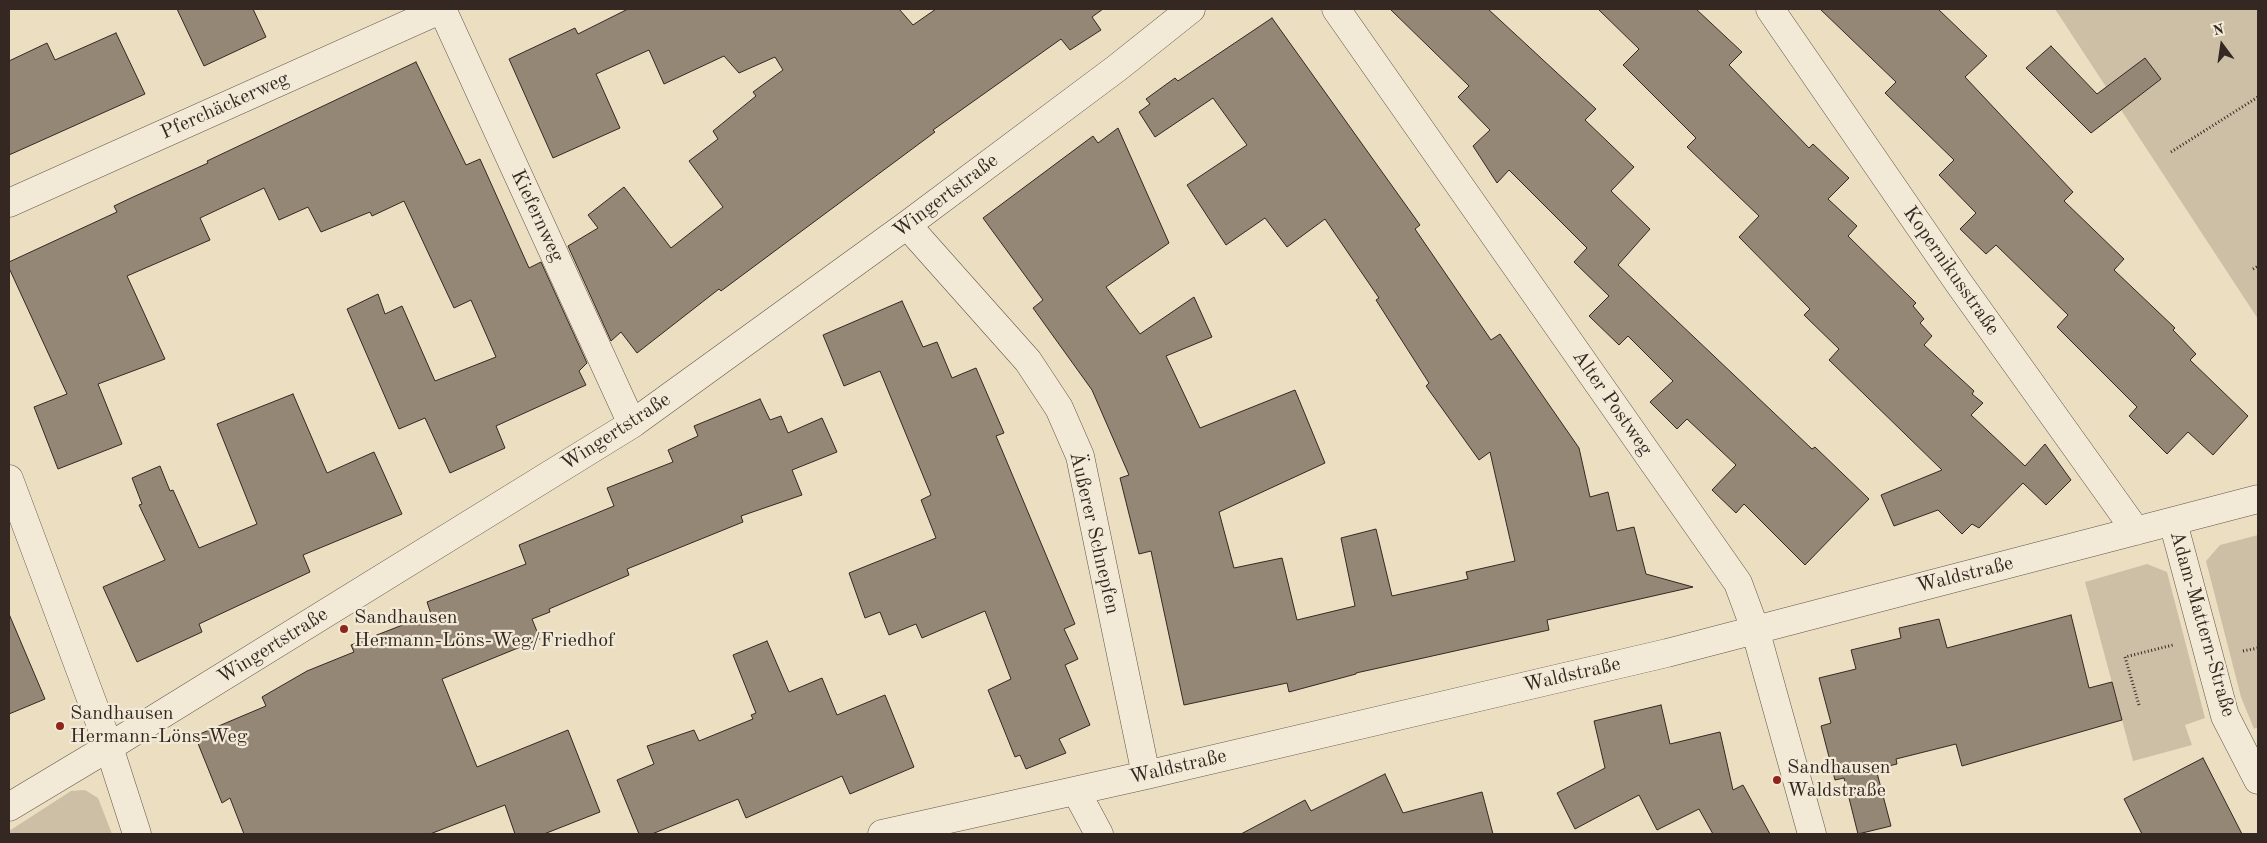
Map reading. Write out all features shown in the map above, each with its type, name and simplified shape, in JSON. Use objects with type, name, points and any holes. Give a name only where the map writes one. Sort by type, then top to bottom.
[{"type":"street","name":"Pferchäckerweg","points":[[9,203],[442,9]]},
{"type":"street","name":"Kiefernweg","points":[[442,9],[632,424]]},
{"type":"street","name":"Wingertstraße","points":[[9,807],[109,748],[632,424],[907,225],[1117,68],[1192,9]]},
{"type":"street","name":"Alter Postweg","points":[[1336,9],[1738,582],[1755,629],[1812,834]]},
{"type":"street","name":"Kopernikusstraße","points":[[1770,9],[1958,282],[2136,531]]},
{"type":"street","name":"Äußerer Schnepfen","points":[[907,225],[1028,361],[1059,408],[1080,456],[1146,775]]},
{"type":"street","points":[[9,479],[109,748],[137,834]]},
{"type":"street","name":"Waldstraße","points":[[882,834],[1146,775],[1658,655],[2258,499]]},
{"type":"street","name":"Adam-Mattern-Straße","points":[[2173,522],[2225,716],[2258,780]]},
{"type":"street","points":[[1076,791],[1099,834]]},
{"type":"path","points":[[2171,152],[2258,97]]},
{"type":"path","points":[[2252,269],[2258,266]]},
{"type":"path","points":[[2139,705],[2125,657],[2204,637]]},
{"type":"shaded area","points":[[2055,9],[2258,9],[2258,319]]},
{"type":"shaded area","points":[[2258,535],[2258,727],[2254,729],[2241,697],[2206,561],[2220,545]]},
{"type":"shaded area","points":[[2147,564],[2167,572],[2205,718],[2185,725],[2192,745],[2133,761],[2085,582]]},
{"type":"shaded area","points":[[85,790],[98,798],[112,834],[9,834],[9,831],[71,791]]},
{"type":"building","points":[[177,9],[253,9],[266,37],[204,66]]},
{"type":"building","points":[[628,9],[899,9],[913,25],[936,9],[1103,9],[1092,17],[1101,30],[1070,50],[1061,39],[933,130],[935,132],[721,291],[719,289],[637,353],[621,332],[611,341],[568,246],[598,228],[588,215],[624,187],[671,248],[723,207],[689,161],[718,139],[713,131],[756,96],[753,92],[783,70],[775,57],[739,73],[724,56],[664,84],[649,50],[596,74],[620,128],[553,158],[509,59],[575,28],[578,34]]},
{"type":"building","points":[[1390,9],[1488,9],[1596,109],[1585,120],[1634,167],[1611,191],[1650,229],[1618,265],[1812,449],[1815,447],[1869,499],[1805,565],[1744,504],[1736,513],[1712,490],[1736,465],[1687,419],[1677,429],[1650,402],[1673,381],[1628,336],[1619,345],[1589,316],[1609,296],[1574,262],[1587,248],[1509,170],[1497,183],[1473,146],[1490,130],[1458,97],[1469,86]]},
{"type":"building","points":[[1598,9],[1696,9],[1742,52],[1729,65],[1809,148],[1813,144],[1849,178],[1828,199],[1857,226],[1848,236],[1916,303],[1913,306],[1924,319],[1920,323],[1932,336],[1924,345],[1974,391],[1972,394],[1983,403],[1971,415],[2025,466],[2045,444],[2071,480],[2046,505],[2023,483],[1979,528],[1972,524],[1962,534],[1938,510],[1894,526],[1881,495],[1942,470],[1829,360],[1839,349],[1804,315],[1810,309],[1739,237],[1759,216],[1687,147],[1696,138],[1623,65],[1639,49]]},
{"type":"building","points":[[1820,9],[1938,9],[1987,56],[1965,77],[2073,192],[2064,201],[2124,259],[2114,270],[2175,328],[2173,330],[2196,354],[2190,360],[2248,416],[2213,455],[2188,432],[2167,454],[2129,416],[2137,407],[2057,327],[2068,315],[1996,245],[1986,254],[1960,229],[1976,213],[1939,175],[1954,160],[1885,93],[1896,82]]},
{"type":"building","points":[[1272,18],[1420,225],[1415,229],[1491,340],[1500,334],[1579,448],[1590,497],[1608,492],[1617,531],[1634,527],[1646,574],[1693,587],[1547,620],[1549,630],[1356,673],[1289,692],[1287,683],[1184,705],[1151,551],[1139,554],[1120,478],[1129,475],[1092,390],[1033,308],[1043,300],[983,218],[1093,136],[1098,143],[1118,128],[1169,243],[1106,287],[1140,334],[1194,297],[1212,337],[1166,356],[1200,428],[1295,390],[1325,463],[1219,512],[1234,568],[1282,558],[1297,620],[1355,606],[1341,538],[1376,529],[1392,596],[1468,579],[1466,572],[1515,561],[1490,452],[1479,460],[1426,386],[1429,383],[1376,300],[1379,298],[1325,219],[1287,247],[1265,218],[1226,245],[1187,185],[1247,145],[1213,98],[1155,137],[1139,112],[1150,104],[1146,99],[1175,78],[1178,81]]},
{"type":"building","points":[[116,33],[145,94],[9,155],[9,61],[47,43],[55,60]]},
{"type":"building","points":[[2051,46],[2097,94],[2145,58],[2161,79],[2091,133],[2026,68]]},
{"type":"building","points":[[416,62],[466,165],[480,159],[529,268],[541,262],[587,363],[579,371],[586,385],[496,426],[505,448],[450,473],[425,418],[399,429],[347,309],[378,294],[385,314],[402,306],[435,381],[496,357],[471,300],[454,308],[404,201],[372,216],[370,212],[321,232],[308,207],[279,220],[264,188],[200,218],[210,240],[127,276],[165,359],[98,384],[122,444],[58,469],[34,407],[67,394],[9,268],[9,262],[117,212],[114,206],[208,163],[207,161]]},
{"type":"building","points":[[902,301],[923,347],[937,342],[952,378],[976,368],[1004,433],[996,436],[1075,624],[1064,629],[1078,659],[1065,665],[1090,725],[1059,739],[1066,753],[1026,769],[1020,755],[1015,757],[988,690],[1011,679],[985,611],[922,638],[916,624],[889,635],[880,612],[865,618],[849,573],[936,538],[921,500],[931,495],[880,371],[844,386],[823,335]]},
{"type":"building","points":[[293,394],[327,473],[374,452],[402,514],[303,555],[310,572],[199,624],[202,632],[137,662],[103,587],[165,560],[139,505],[142,504],[132,478],[160,466],[170,491],[173,490],[199,548],[257,524],[217,424]]},
{"type":"building","points":[[760,399],[770,420],[781,416],[788,433],[822,418],[837,452],[792,470],[802,495],[741,516],[743,522],[627,569],[629,575],[549,609],[550,612],[532,619],[540,639],[442,679],[477,767],[568,730],[600,812],[544,834],[515,834],[505,805],[430,834],[244,834],[230,798],[222,803],[195,736],[266,706],[262,697],[307,671],[354,652],[351,645],[431,614],[427,602],[526,564],[519,545],[614,506],[607,488],[673,462],[668,450],[698,436],[694,426]]},
{"type":"building","points":[[9,614],[45,699],[9,714]]},
{"type":"building","points":[[2071,615],[2089,688],[2112,682],[2122,720],[1962,766],[1956,744],[1896,759],[1897,764],[1876,769],[1891,826],[1858,834],[1844,778],[1835,780],[1821,726],[1831,723],[1819,678],[1856,669],[1851,650],[1901,638],[1899,628],[1939,619],[1947,648]]},
{"type":"building","points":[[767,641],[789,692],[822,678],[837,715],[885,695],[914,767],[850,794],[842,776],[746,818],[738,799],[652,834],[639,834],[617,780],[654,764],[647,746],[694,730],[699,741],[753,719],[751,715],[756,713],[733,655]]},
{"type":"building","points":[[1661,705],[1670,744],[1720,732],[1733,790],[1743,785],[1770,834],[1713,834],[1699,809],[1657,830],[1639,795],[1575,829],[1557,793],[1605,768],[1594,721]]},
{"type":"building","points":[[2203,758],[2242,834],[2142,834],[2124,799]]},
{"type":"building","points":[[1385,774],[1403,813],[1482,792],[1493,834],[1241,834],[1305,800],[1311,811]]},
{"type":"place","name":"Sandhausen Hermann-Löns-Weg/Friedhof","points":[[344,629]]},
{"type":"place","name":"Sandhausen Hermann-Löns-Weg","points":[[60,726]]},
{"type":"place","name":"Sandhausen Waldstraße","points":[[1777,780]]}]
